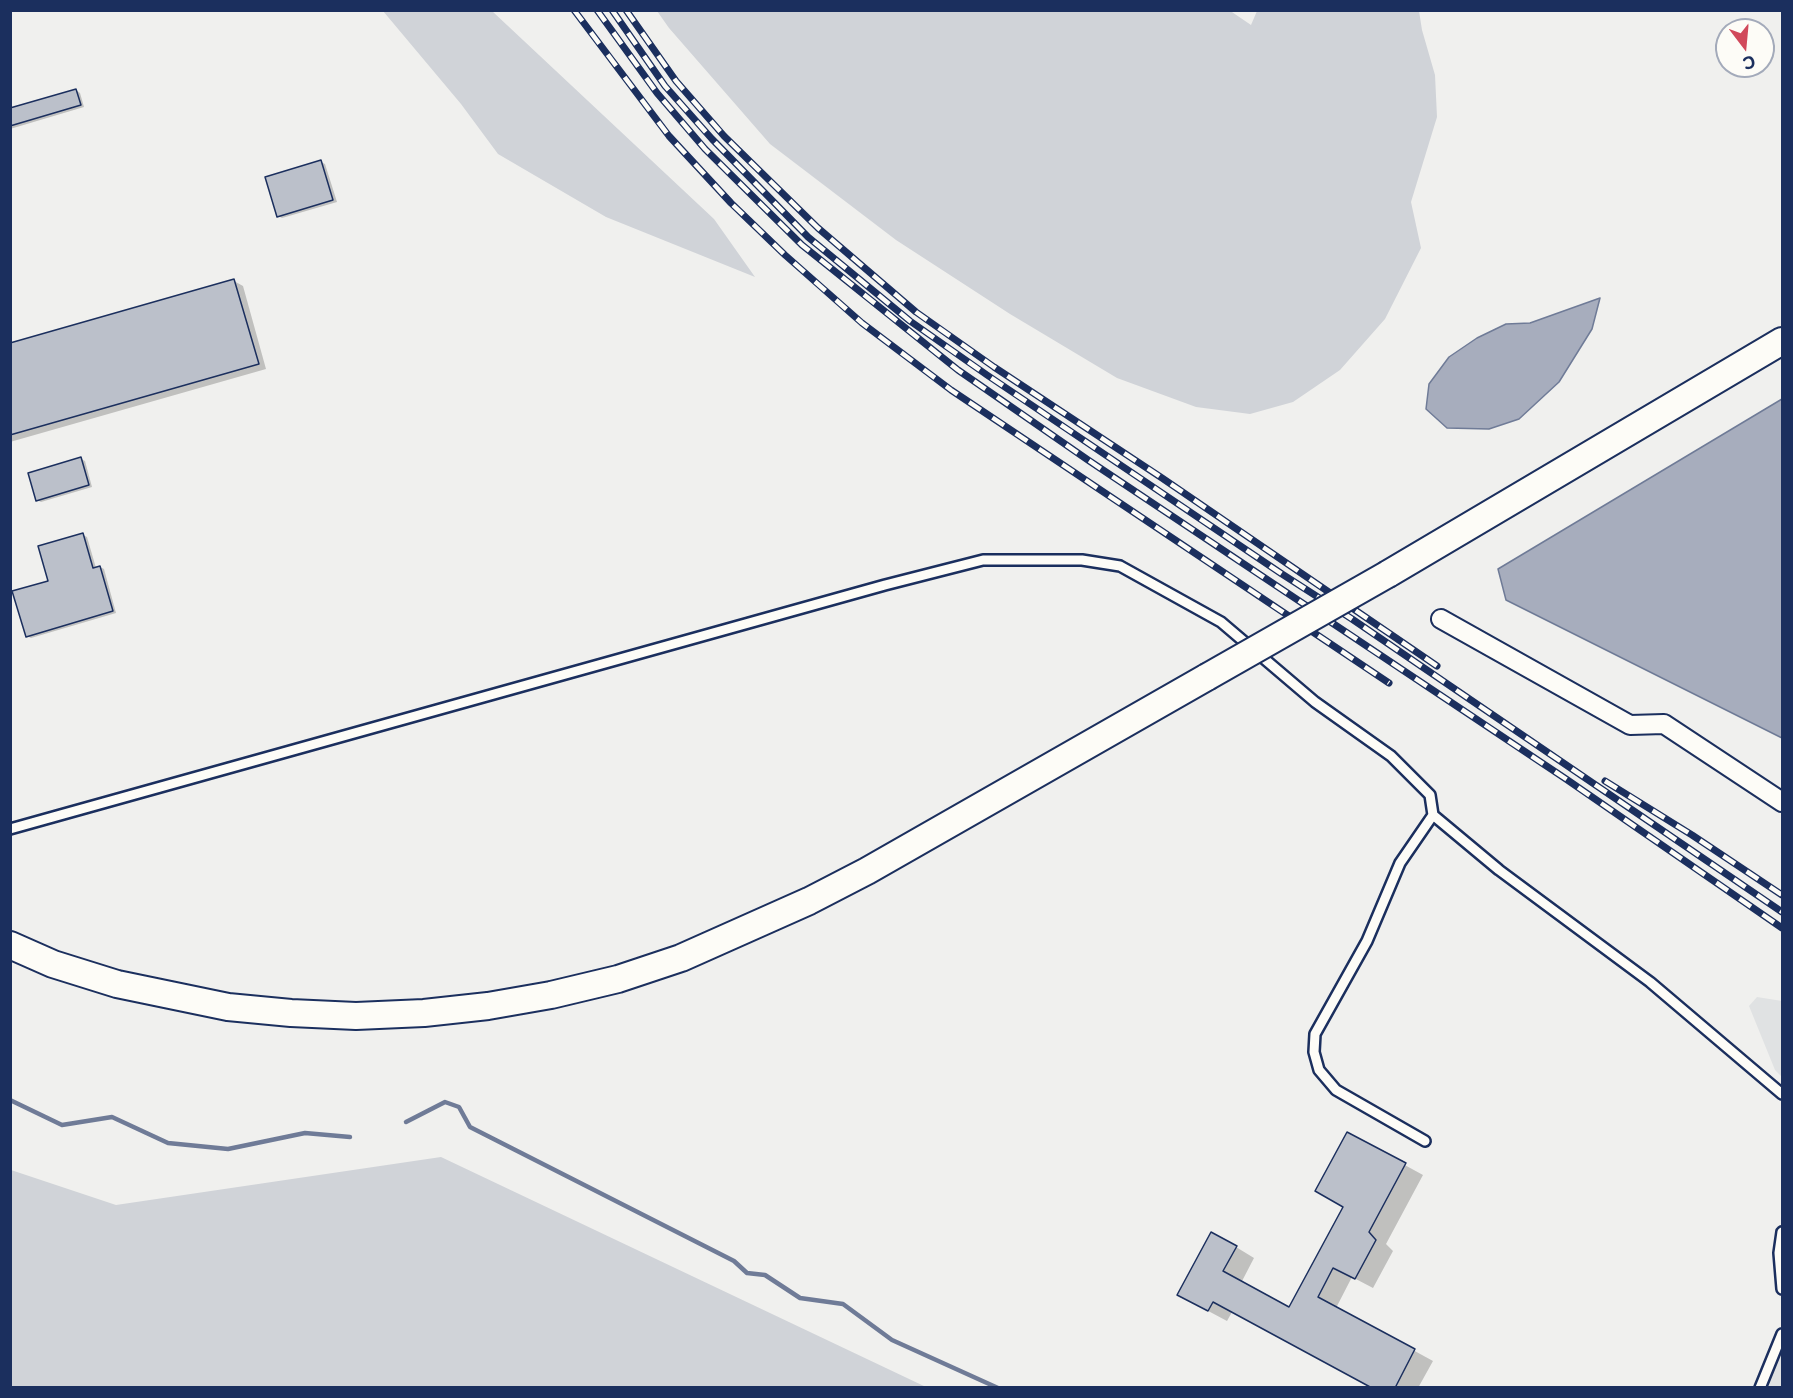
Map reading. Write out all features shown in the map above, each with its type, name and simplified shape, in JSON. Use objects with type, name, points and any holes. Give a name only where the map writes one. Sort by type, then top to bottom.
[{"type":"main road","points":[[10,945],[53,964],[117,984],[228,1007],[356,1016],[424,1013],[488,1006],[551,995],[618,979],[681,958],[809,901],[867,871],[1388,574],[1782,341]]},
{"type":"street","points":[[1441,619],[1630,725],[1664,724],[1782,802]]},
{"type":"lane","points":[[10,829],[873,588],[983,560],[1082,560],[1120,566],[1221,622],[1315,702],[1391,756],[1430,795],[1433,815],[1499,870],[1650,982],[1782,1094]]},
{"type":"lane","points":[[1425,1141],[1336,1090],[1320,1070],[1314,1052],[1315,1034],[1367,941],[1401,863],[1433,815]]},
{"type":"lane","points":[[1782,1232],[1779,1253],[1782,1289]]},
{"type":"lane","points":[[1760,1388],[1782,1334]]},
{"type":"shaded area","points":[[1229,10],[1251,25],[1257,11],[1419,11],[1435,75],[1437,117],[1411,202],[1421,248],[1385,319],[1340,370],[1293,402],[1250,414],[1196,407],[1117,378],[1010,314],[896,240],[770,144],[669,28],[657,11]]},
{"type":"shaded area","points":[[383,11],[492,11],[714,219],[755,277],[606,217],[498,154],[461,104]]},
{"type":"shaded area","points":[[1757,997],[1782,1001],[1782,1077],[1775,1070],[1749,1006]]},
{"type":"shaded area","points":[[441,1157],[926,1387],[11,1387],[11,1170],[116,1205]]},
{"type":"shaded area","points":[[1782,1344],[1782,1387],[1755,1387]]},
{"type":"water","points":[[1600,298],[1592,329],[1559,382],[1519,419],[1489,429],[1447,428],[1426,409],[1429,384],[1449,357],[1477,338],[1506,324],[1530,323]]},
{"type":"water","points":[[1782,399],[1782,738],[1506,600],[1498,569]]},
{"type":"building","points":[[76,89],[81,105],[10,126],[10,108]]},
{"type":"building","points":[[321,160],[333,200],[277,217],[265,177]]},
{"type":"building","points":[[234,279],[259,364],[10,435],[10,343]]},
{"type":"building","points":[[81,457],[89,485],[36,501],[28,473]]},
{"type":"building","points":[[83,533],[93,568],[100,566],[113,611],[26,637],[12,591],[48,581],[38,546]]},
{"type":"building","points":[[1347,1132],[1406,1163],[1369,1232],[1376,1240],[1355,1279],[1333,1268],[1318,1297],[1415,1349],[1395,1388],[1372,1388],[1213,1302],[1208,1311],[1177,1295],[1211,1232],[1237,1246],[1223,1271],[1289,1307],[1343,1207],[1315,1191]]},
{"type":"waterway","points":[[10,1100],[62,1125],[112,1117],[168,1143],[228,1149],[305,1133],[350,1137]]},
{"type":"waterway","points":[[406,1122],[445,1102],[459,1107],[470,1127],[734,1261],[747,1273],[765,1275],[800,1298],[843,1304],[892,1340],[998,1388]]},
{"type":"railway","points":[[574,10],[669,136],[731,203],[785,255],[862,323],[951,390],[1389,683]]},
{"type":"railway","points":[[597,10],[657,93],[705,149],[802,245],[958,370],[1088,460],[1566,779],[1782,928]]},
{"type":"railway","points":[[612,10],[665,86],[712,139],[808,237],[910,321],[1782,912]]},
{"type":"railway","points":[[626,10],[676,81],[724,136],[818,228],[916,312],[1437,666]]},
{"type":"railway","points":[[1605,781],[1782,895]]}]
